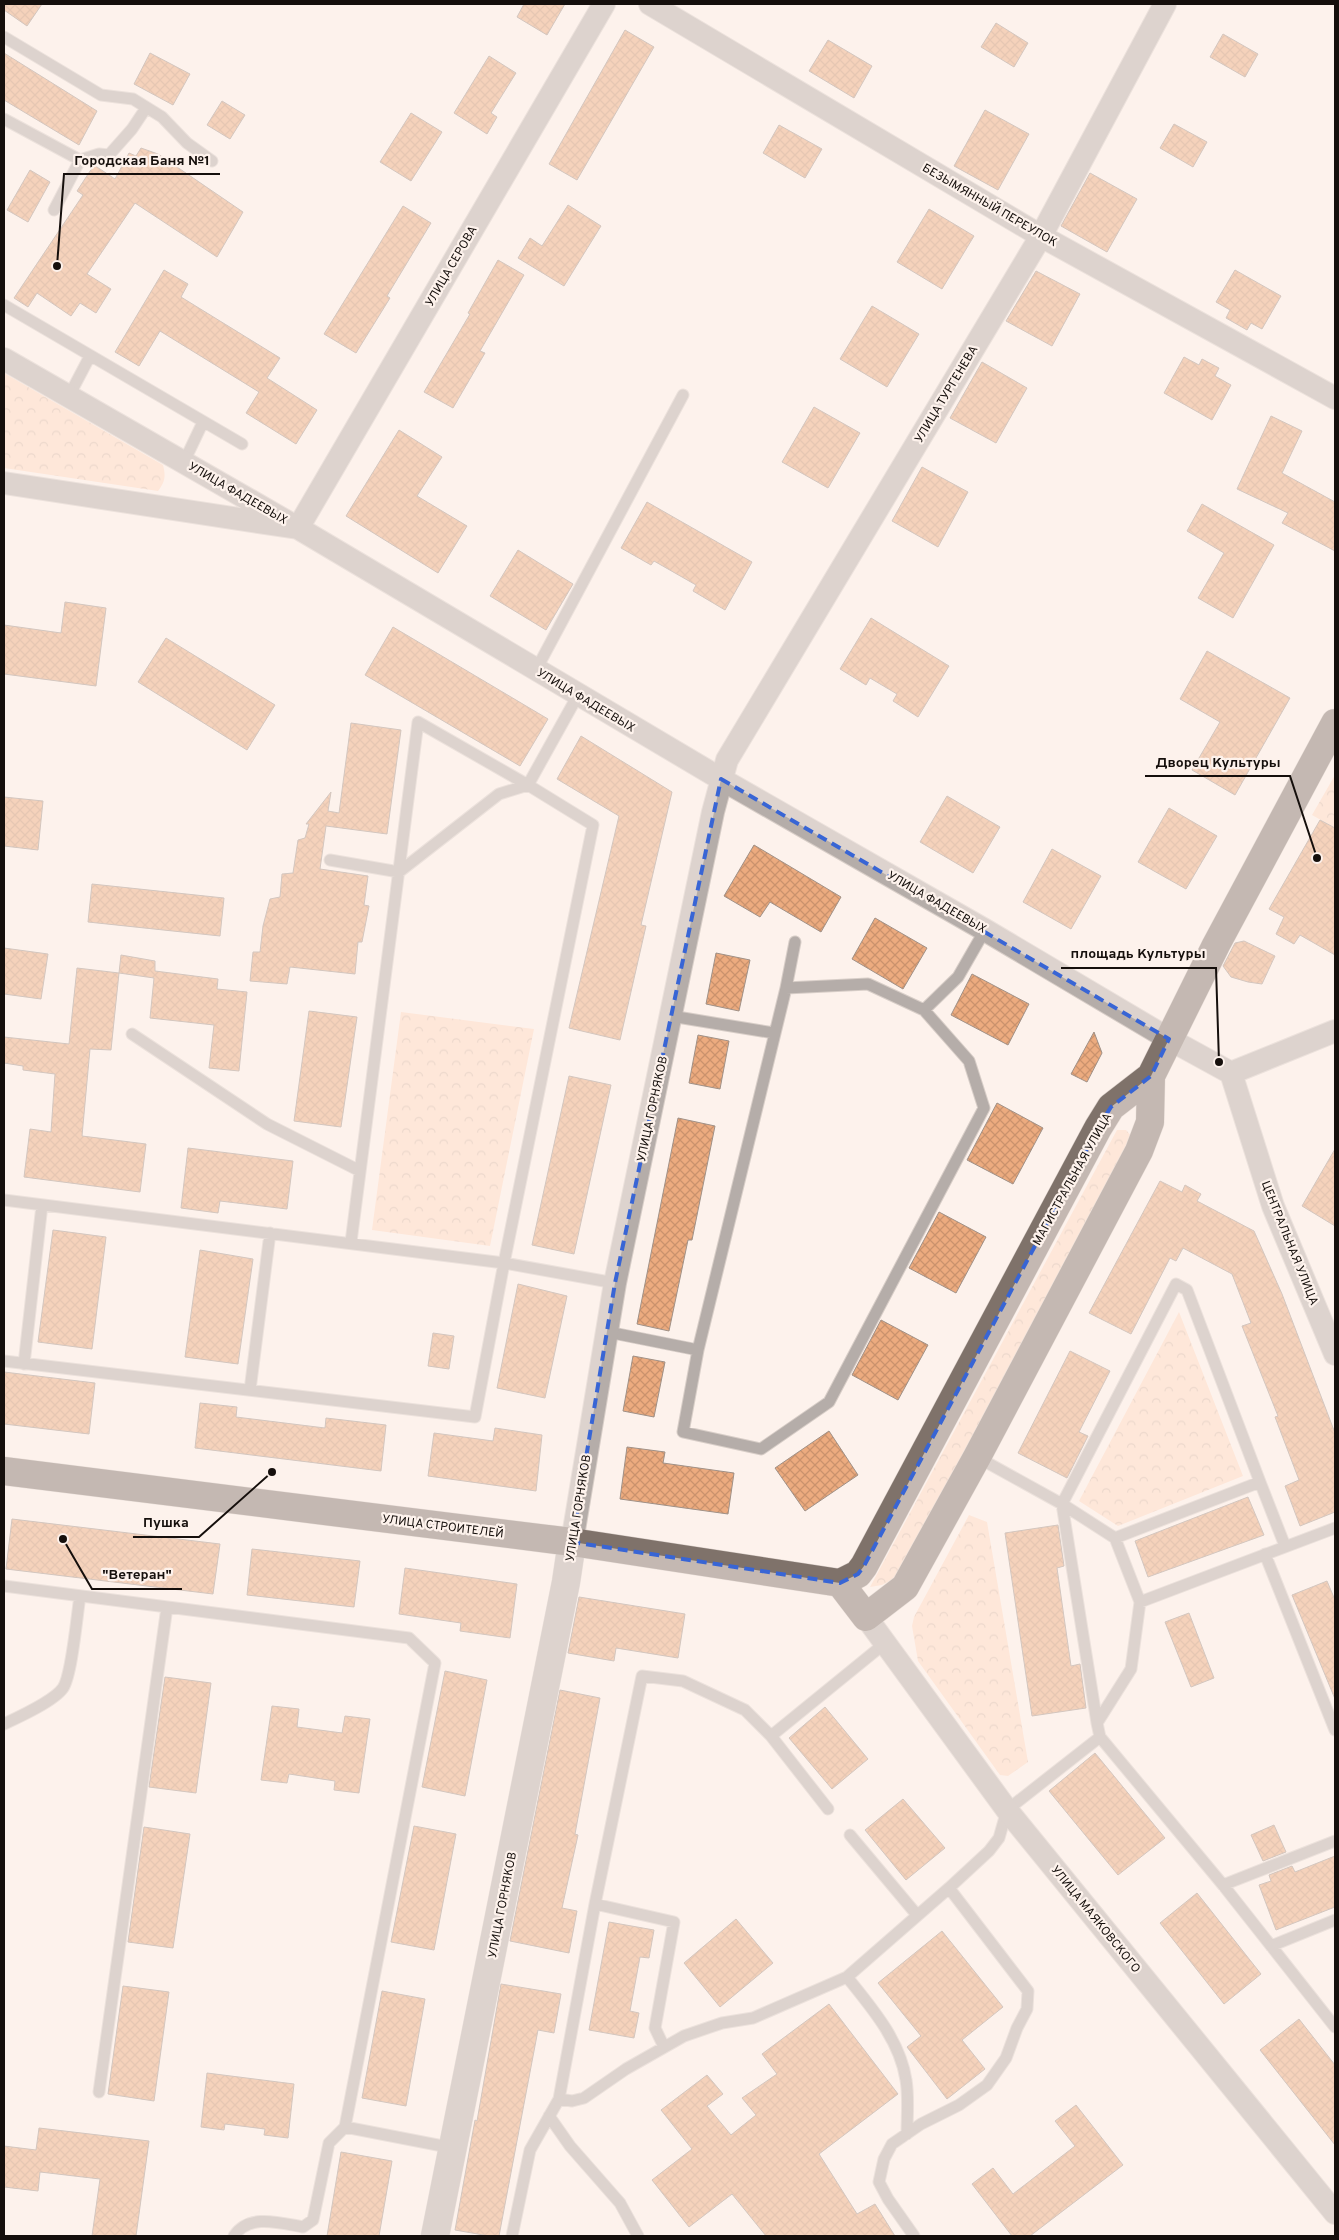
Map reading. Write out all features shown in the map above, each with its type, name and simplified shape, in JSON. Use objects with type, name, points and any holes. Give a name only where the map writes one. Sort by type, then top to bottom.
[{"type":"main road","name":"МАГИСТРАЛЬНАЯ УЛИЦА","points":[[840,1583],[858,1574],[864,1566],[1098,1128],[1111,1107],[1151,1076],[1216,945],[1335,723]]},
{"type":"main road","points":[[840,1583],[866,1617],[905,1586],[977,1457],[1138,1151],[1150,1122],[1151,1076]]},
{"type":"main road","name":"УЛИЦА СТРОИТЕЛЕЙ","points":[[4,1471],[572,1542],[840,1583]]},
{"type":"street","name":"УЛИЦА СЕРОВА","points":[[298,528],[604,4]]},
{"type":"street","name":"БЕЗЫМЯННЫЙ ПЕРЕУЛОК","points":[[650,4],[1041,236],[1335,398]]},
{"type":"street","name":"УЛИЦА ТУРГЕНЕВА","points":[[721,779],[727,760],[1041,236],[1165,4]]},
{"type":"street","name":"УЛИЦА ФАДЕЕВЫХ","points":[[4,359],[298,528],[721,779],[985,930],[1169,1039],[1231,1073]]},
{"type":"street","points":[[4,483],[298,528]]},
{"type":"street","name":"УЛИЦА ГОРНЯКОВ","points":[[435,2236],[566,1582],[615,1283],[721,779]]},
{"type":"street","points":[[1231,1073],[1335,1030]]},
{"type":"street","name":"ЦЕНТРАЛЬНАЯ УЛИЦА","points":[[1231,1073],[1273,1206],[1335,1354]]},
{"type":"street","name":"УЛИЦА МАЯКОВСКОГО","points":[[866,1617],[1007,1810],[1332,2202]]},
{"type":"lane","points":[[4,37],[101,95],[133,99],[162,117],[187,143],[212,161]]},
{"type":"lane","points":[[54,210],[80,160],[99,154],[109,155],[132,129],[146,108]]},
{"type":"lane","points":[[4,119],[80,160]]},
{"type":"lane","points":[[4,305],[242,444]]},
{"type":"lane","points":[[69,396],[90,356]]},
{"type":"lane","points":[[536,670],[683,395]]},
{"type":"lane","points":[[184,462],[203,422]]},
{"type":"lane","points":[[330,860],[399,872],[499,794],[528,785],[578,695]]},
{"type":"lane","points":[[4,1361],[474,1417],[593,825],[528,785],[418,722],[351,1242]]},
{"type":"lane","points":[[924,1010],[958,977],[985,930]]},
{"type":"lane","points":[[786,988],[868,984],[924,1010],[969,1061],[984,1108],[829,1402],[761,1449],[683,1432],[698,1350],[786,988],[795,942]]},
{"type":"lane","points":[[671,1016],[774,1033]]},
{"type":"lane","points":[[132,1034],[267,1124],[360,1170]]},
{"type":"lane","points":[[4,1200],[504,1262],[615,1283]]},
{"type":"lane","points":[[24,1364],[42,1204]]},
{"type":"lane","points":[[250,1390],[270,1233]]},
{"type":"lane","points":[[1285,1546],[1187,1290],[1176,1284],[1062,1504],[1097,1723],[1100,1737],[1223,1885],[1335,2027]]},
{"type":"lane","points":[[608,1332],[698,1350]]},
{"type":"lane","points":[[977,1457],[1062,1504],[1115,1538],[1140,1602],[1131,1669],[1097,1723]]},
{"type":"lane","points":[[1115,1538],[1260,1482]]},
{"type":"lane","points":[[1140,1602],[1335,1528]]},
{"type":"lane","points":[[1264,1554],[1335,1730]]},
{"type":"lane","points":[[4,1586],[409,1638],[435,1663],[345,2127],[329,2142],[313,2220],[303,2227],[263,2220],[251,2223],[237,2231],[234,2236]]},
{"type":"lane","points":[[4,1724],[36,1708],[63,1688],[71,1657],[80,1596]]},
{"type":"lane","points":[[99,2092],[167,1607]]},
{"type":"lane","points":[[771,1736],[884,1644]]},
{"type":"lane","points":[[512,2236],[530,2150],[559,2099],[595,1904],[642,1676],[683,1681],[745,1710],[771,1736],[828,1809]]},
{"type":"lane","points":[[559,2099],[572,2101],[584,2098],[626,2069],[684,2036],[722,2023],[753,2018],[847,1977],[990,1851],[999,1838],[1007,1810],[1100,1737]]},
{"type":"lane","points":[[850,1835],[917,1915]]},
{"type":"lane","points":[[1223,1885],[1335,1841]]},
{"type":"lane","points":[[914,2236],[888,2199],[879,2182],[884,2159],[892,2144],[921,2124],[959,2105],[987,2085],[1006,2058],[1017,2028],[1028,2010],[1028,1991],[949,1888]]},
{"type":"lane","points":[[595,1904],[674,1922],[655,2028],[664,2047]]},
{"type":"lane","points":[[1271,1946],[1335,1920]]},
{"type":"lane","points":[[847,1977],[883,2024],[898,2054],[906,2077],[907,2134]]},
{"type":"lane","points":[[549,2116],[570,2146],[620,2202],[638,2236]]},
{"type":"lane","points":[[345,2127],[454,2148]]},
{"type":"highlighted area","points":[[721,779],[1169,1039],[1151,1076],[1111,1107],[1098,1128],[864,1566],[858,1574],[840,1583],[572,1542],[615,1283]]},
{"type":"green space","points":[[4,373],[163,465],[164,479],[158,491],[4,468]]},
{"type":"green space","points":[[1335,775],[1335,828],[1312,815]]},
{"type":"green space","points":[[401,1012],[534,1029],[490,1246],[372,1230]]},
{"type":"green space","points":[[1117,1130],[1126,1130],[1133,1138],[898,1577],[882,1585],[870,1587]]},
{"type":"green space","points":[[1179,1312],[1243,1476],[1118,1526],[1079,1501]]},
{"type":"green space","points":[[969,1515],[987,1522],[1028,1762],[1008,1776],[1000,1775],[918,1661],[912,1626],[914,1617]]},
{"type":"building","points":[[4,4],[42,4],[27,26],[4,10]]},
{"type":"building","points":[[524,4],[565,4],[547,35],[517,17]]},
{"type":"building","points":[[996,23],[1028,43],[1014,67],[981,47]]},
{"type":"building","points":[[625,30],[654,47],[577,180],[549,164]]},
{"type":"building","points":[[1223,34],[1258,54],[1245,77],[1210,57]]},
{"type":"building","points":[[828,40],[872,66],[854,98],[809,71]]},
{"type":"building","points":[[4,53],[97,111],[79,145],[4,100]]},
{"type":"building","points":[[150,53],[190,74],[173,105],[134,84]]},
{"type":"building","points":[[489,56],[516,73],[491,113],[497,117],[487,134],[454,113]]},
{"type":"building","points":[[222,101],[245,115],[230,139],[207,125]]},
{"type":"building","points":[[985,110],[1029,134],[998,190],[954,166]]},
{"type":"building","points":[[411,113],[442,132],[411,181],[380,162]]},
{"type":"building","points":[[1174,124],[1207,142],[1193,167],[1160,148]]},
{"type":"building","points":[[779,125],[822,149],[805,178],[763,153]]},
{"type":"building","points":[[141,148],[158,154],[243,212],[217,257],[135,203],[87,274],[111,289],[96,313],[80,303],[71,316],[37,293],[28,307],[14,298],[83,195],[77,191],[94,165],[115,179],[129,153],[136,156]]},
{"type":"building","points":[[30,170],[50,182],[28,222],[7,210]]},
{"type":"building","points":[[1090,173],[1137,199],[1107,252],[1061,226]]},
{"type":"building","points":[[568,205],[601,226],[564,286],[518,258],[530,238],[542,246]]},
{"type":"building","points":[[403,206],[431,223],[387,296],[390,298],[356,353],[324,334]]},
{"type":"building","points":[[929,209],[974,236],[942,289],[897,262]]},
{"type":"building","points":[[498,260],[524,275],[480,351],[485,353],[453,408],[424,392],[470,314],[468,313]]},
{"type":"building","points":[[164,270],[188,284],[181,297],[280,358],[267,378],[317,410],[296,444],[246,413],[259,392],[160,331],[139,366],[115,352]]},
{"type":"building","points":[[1235,270],[1281,296],[1262,329],[1251,323],[1247,330],[1226,318],[1230,310],[1216,302]]},
{"type":"building","points":[[1036,271],[1080,294],[1052,346],[1006,321]]},
{"type":"building","points":[[872,306],[919,334],[887,387],[840,359]]},
{"type":"building","points":[[1184,357],[1199,365],[1202,359],[1219,368],[1215,376],[1231,385],[1212,420],[1164,393]]},
{"type":"building","points":[[982,362],[1027,388],[996,443],[950,418]]},
{"type":"building","points":[[814,407],[860,433],[828,488],[782,462]]},
{"type":"building","points":[[1271,416],[1302,431],[1282,473],[1335,502],[1335,551],[1282,523],[1288,513],[1237,489]]},
{"type":"building","points":[[399,430],[442,457],[417,496],[467,526],[438,573],[346,516]]},
{"type":"building","points":[[922,467],[968,492],[938,547],[892,521]]},
{"type":"building","points":[[647,502],[752,562],[725,610],[693,591],[696,585],[654,561],[651,565],[621,548]]},
{"type":"building","points":[[1202,504],[1274,545],[1233,618],[1198,598],[1224,553],[1187,531]]},
{"type":"building","points":[[518,550],[573,584],[546,630],[490,596]]},
{"type":"building","points":[[65,602],[106,608],[96,686],[4,674],[4,625],[61,633]]},
{"type":"building","points":[[871,618],[949,666],[918,717],[893,701],[897,694],[870,678],[866,685],[840,669]]},
{"type":"building","points":[[393,627],[548,719],[520,766],[365,675]]},
{"type":"building","points":[[166,638],[275,705],[247,750],[138,682]]},
{"type":"building","points":[[1207,651],[1290,698],[1235,795],[1192,770],[1220,722],[1180,699]]},
{"type":"building","points":[[351,723],[401,730],[387,834],[326,826],[320,869],[368,876],[364,905],[369,906],[362,942],[358,942],[355,974],[290,967],[287,984],[250,981],[253,952],[260,952],[263,926],[270,899],[280,897],[282,874],[293,873],[298,840],[305,838],[309,824],[306,824],[331,792],[328,811],[339,813]]},
{"type":"building","points":[[581,736],[672,792],[641,925],[646,926],[620,1040],[569,1028],[619,816],[557,779]]},
{"type":"building","points":[[947,796],[1000,827],[973,873],[920,842]]},
{"type":"building","points":[[4,797],[43,801],[38,850],[4,846]]},
{"type":"building","points":[[1169,808],[1217,836],[1186,889],[1138,862]]},
{"type":"building","points":[[1320,820],[1335,828],[1335,955],[1300,935],[1294,944],[1276,934],[1284,917],[1269,909]]},
{"type":"building","points":[[754,845],[841,897],[821,932],[770,902],[760,917],[724,896]]},
{"type":"building","points":[[1052,849],[1101,876],[1071,929],[1023,902]]},
{"type":"building","points":[[92,884],[224,898],[220,936],[88,922]]},
{"type":"building","points":[[875,918],[927,948],[903,989],[852,959]]},
{"type":"building","points":[[1244,941],[1275,956],[1262,984],[1231,977],[1223,966],[1235,943]]},
{"type":"building","points":[[4,948],[48,954],[41,999],[4,994]]},
{"type":"building","points":[[716,953],[750,960],[739,1011],[706,1004]]},
{"type":"building","points":[[121,955],[155,961],[155,971],[218,979],[217,989],[247,992],[239,1071],[209,1068],[214,1025],[150,1018],[154,978],[119,973]]},
{"type":"building","points":[[77,968],[119,973],[111,1050],[90,1049],[82,1136],[146,1144],[140,1192],[24,1177],[30,1129],[51,1132],[55,1074],[23,1070],[23,1066],[4,1063],[4,1037],[69,1044]]},
{"type":"building","points":[[972,974],[1029,1004],[1008,1045],[951,1015]]},
{"type":"building","points":[[309,1011],[357,1017],[341,1127],[294,1121]]},
{"type":"building","points":[[1094,1032],[1102,1053],[1087,1082],[1071,1074]]},
{"type":"building","points":[[698,1035],[729,1041],[720,1089],[689,1083]]},
{"type":"building","points":[[569,1076],[611,1085],[574,1254],[532,1245]]},
{"type":"building","points":[[997,1103],[1043,1128],[1013,1184],[967,1160]]},
{"type":"building","points":[[678,1118],[715,1126],[692,1240],[688,1240],[669,1331],[637,1324]]},
{"type":"building","points":[[188,1148],[293,1161],[287,1209],[220,1201],[218,1213],[181,1208]]},
{"type":"building","points":[[1335,1149],[1335,1226],[1302,1206]]},
{"type":"building","points":[[1160,1181],[1182,1192],[1185,1185],[1201,1194],[1197,1201],[1254,1231],[1282,1294],[1335,1433],[1335,1512],[1300,1526],[1285,1486],[1299,1480],[1275,1417],[1278,1416],[1242,1326],[1251,1323],[1232,1274],[1183,1248],[1176,1261],[1170,1258],[1131,1334],[1089,1313]]},
{"type":"building","points":[[939,1212],[986,1237],[956,1293],[909,1268]]},
{"type":"building","points":[[53,1230],[106,1237],[92,1349],[38,1342]]},
{"type":"building","points":[[200,1250],[253,1259],[238,1364],[185,1357]]},
{"type":"building","points":[[518,1284],[567,1296],[545,1398],[497,1388]]},
{"type":"building","points":[[881,1320],[928,1345],[898,1400],[852,1375]]},
{"type":"building","points":[[433,1333],[454,1336],[449,1369],[428,1366]]},
{"type":"building","points":[[1070,1351],[1110,1371],[1079,1432],[1088,1436],[1067,1478],[1018,1453]]},
{"type":"building","points":[[633,1356],[665,1362],[654,1417],[623,1411]]},
{"type":"building","points":[[4,1372],[95,1383],[89,1434],[4,1424]]},
{"type":"building","points":[[200,1403],[237,1407],[236,1417],[325,1428],[326,1418],[386,1425],[381,1471],[195,1448]]},
{"type":"building","points":[[495,1428],[542,1435],[536,1491],[428,1476],[434,1433],[493,1441]]},
{"type":"building","points":[[829,1431],[858,1475],[805,1511],[775,1468]]},
{"type":"building","points":[[627,1447],[665,1452],[663,1463],[734,1473],[728,1514],[620,1499]]},
{"type":"building","points":[[1248,1497],[1264,1535],[1148,1577],[1135,1541]]},
{"type":"building","points":[[12,1519],[220,1544],[213,1594],[6,1569]]},
{"type":"building","points":[[1058,1525],[1064,1566],[1057,1568],[1071,1666],[1080,1664],[1086,1708],[1032,1716],[1005,1533]]},
{"type":"building","points":[[252,1549],[360,1561],[354,1607],[247,1595]]},
{"type":"building","points":[[405,1568],[517,1584],[510,1638],[460,1631],[461,1623],[399,1614]]},
{"type":"building","points":[[1327,1581],[1335,1600],[1335,1699],[1292,1595]]},
{"type":"building","points":[[579,1597],[685,1614],[678,1658],[616,1648],[614,1661],[568,1653]]},
{"type":"building","points":[[1189,1613],[1214,1678],[1191,1687],[1165,1622]]},
{"type":"building","points":[[445,1671],[487,1680],[465,1796],[422,1787]]},
{"type":"building","points":[[165,1677],[211,1683],[196,1793],[149,1787]]},
{"type":"building","points":[[560,1690],[600,1698],[575,1834],[578,1835],[562,1908],[577,1911],[569,1953],[510,1941]]},
{"type":"building","points":[[272,1706],[299,1709],[297,1727],[342,1733],[345,1716],[370,1719],[359,1793],[334,1790],[335,1781],[289,1774],[287,1783],[261,1780]]},
{"type":"building","points":[[825,1707],[868,1759],[832,1789],[789,1738]]},
{"type":"building","points":[[1095,1753],[1165,1838],[1118,1875],[1049,1791]]},
{"type":"building","points":[[903,1799],[945,1848],[906,1880],[865,1830]]},
{"type":"building","points":[[1274,1825],[1286,1852],[1263,1861],[1251,1835]]},
{"type":"building","points":[[414,1826],[456,1834],[434,1950],[391,1942]]},
{"type":"building","points":[[144,1827],[190,1834],[173,1948],[128,1942]]},
{"type":"building","points":[[1335,1856],[1335,1907],[1276,1930],[1259,1885],[1271,1881],[1269,1875],[1292,1866],[1295,1872]]},
{"type":"building","points":[[1197,1893],[1261,1974],[1224,2004],[1160,1923]]},
{"type":"building","points":[[736,1919],[773,1963],[720,2007],[684,1963]]},
{"type":"building","points":[[609,1922],[654,1930],[649,1958],[640,1957],[630,2011],[639,2013],[634,2038],[589,2030]]},
{"type":"building","points":[[942,1931],[1003,2007],[962,2040],[985,2069],[947,2099],[907,2047],[921,2036],[878,1983]]},
{"type":"building","points":[[501,1984],[561,1994],[554,2033],[538,2030],[499,2236],[489,2236],[455,2230],[475,2120],[477,2121]]},
{"type":"building","points":[[123,1986],[169,1992],[154,2101],[108,2094]]},
{"type":"building","points":[[382,1991],[425,1999],[406,2106],[362,2098]]},
{"type":"building","points":[[829,2004],[898,2094],[819,2154],[857,2214],[875,2204],[895,2236],[766,2236],[732,2194],[689,2227],[652,2180],[692,2149],[661,2110],[707,2075],[723,2094],[707,2106],[731,2135],[756,2115],[742,2098],[777,2074],[762,2054]]},
{"type":"building","points":[[1299,2019],[1335,2065],[1335,2145],[1260,2050]]},
{"type":"building","points":[[207,2073],[294,2084],[288,2138],[264,2135],[265,2129],[225,2124],[224,2130],[201,2127]]},
{"type":"building","points":[[1076,2105],[1123,2165],[1030,2236],[1012,2236],[972,2184],[993,2168],[1013,2194],[1075,2146],[1055,2121]]},
{"type":"building","points":[[39,2128],[149,2141],[136,2236],[92,2236],[100,2179],[40,2172],[38,2191],[4,2187],[4,2146],[36,2150]]},
{"type":"building","points":[[341,2152],[392,2161],[379,2236],[327,2236]]},
{"type":"place","name":"Городская Баня №1","points":[[57,266]]},
{"type":"place","name":"Дворец Культуры","points":[[1317,858]]},
{"type":"place","name":"площадь Культуры","points":[[1219,1062]]},
{"type":"place","name":"Пушка","points":[[272,1472]]},
{"type":"place","name":"\"Ветеран\"","points":[[63,1539]]}]
